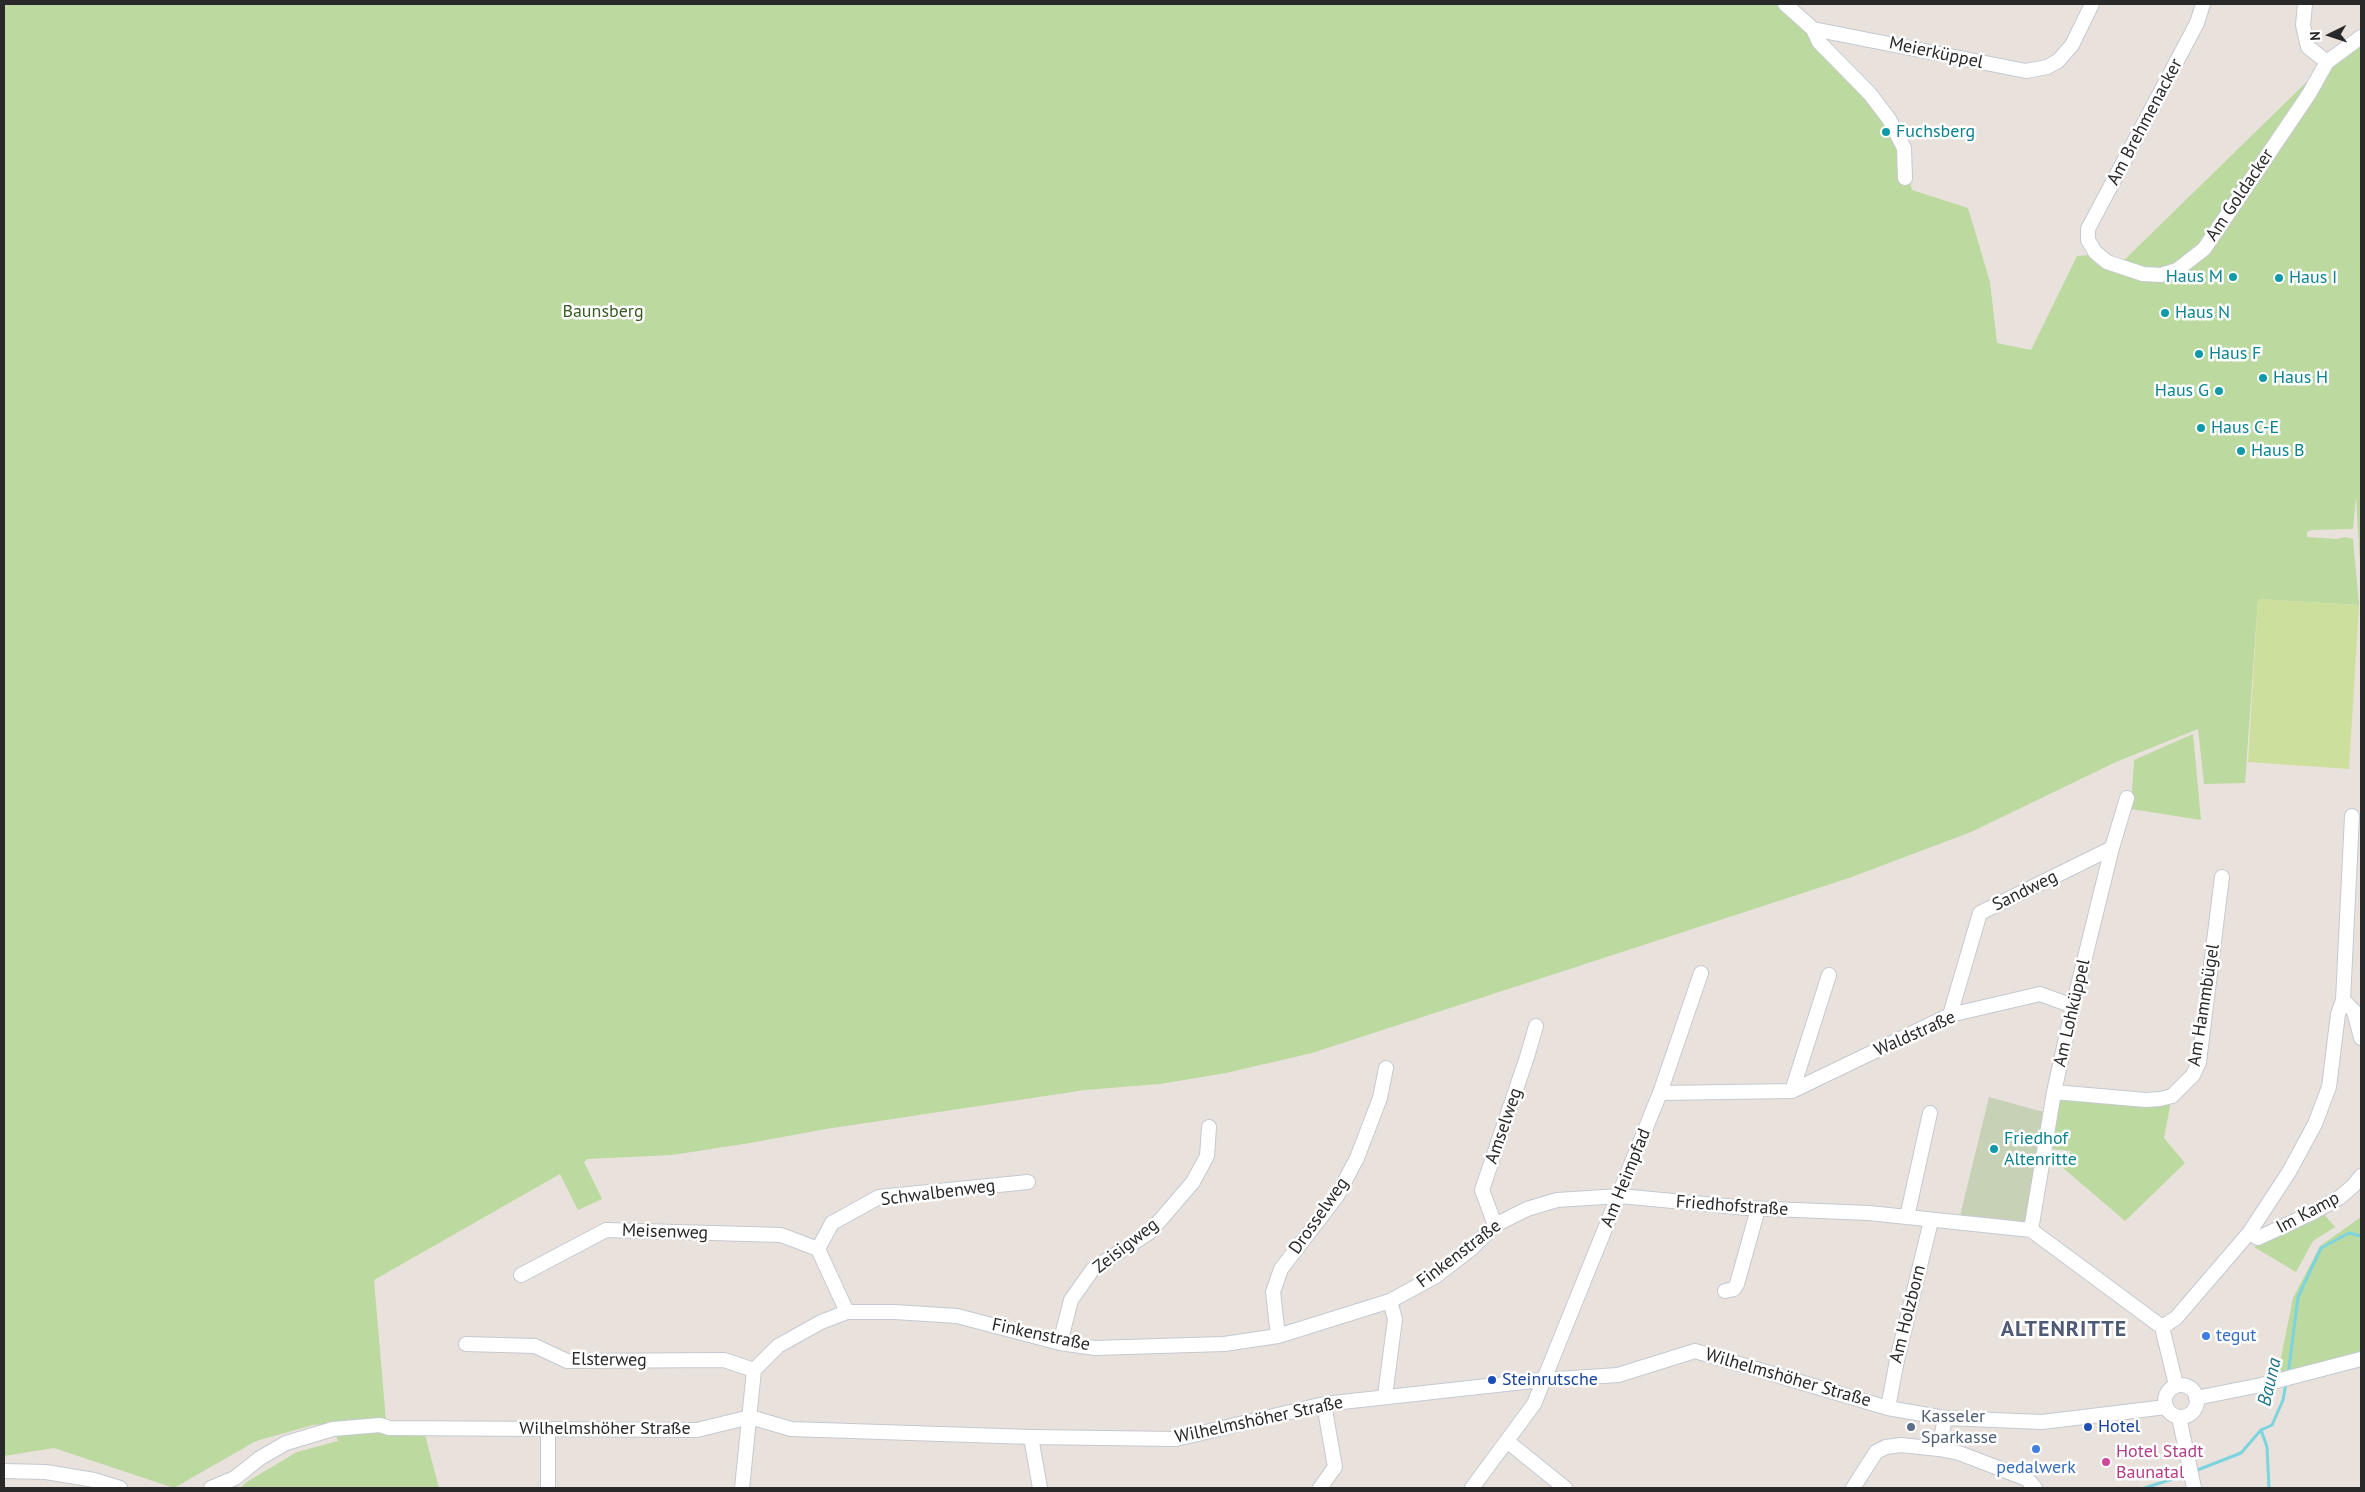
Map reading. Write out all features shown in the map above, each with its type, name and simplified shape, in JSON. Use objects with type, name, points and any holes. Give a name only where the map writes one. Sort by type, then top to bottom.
[{"type":"street","points":[[1785,4],[1813,29],[1819,42],[1870,94],[1889,119],[1904,148],[1905,178]]},
{"type":"street","name":"Meierküppel","points":[[1813,29],[1842,33],[2026,71],[2047,67],[2058,61],[2072,45],[2092,4]]},
{"type":"street","name":"Am Brehmenacker","points":[[2088,240],[2088,229],[2197,23],[2203,4]]},
{"type":"street","points":[[2305,4],[2303,25],[2308,47],[2327,62]]},
{"type":"street","name":"Am Goldacker","points":[[2088,240],[2095,252],[2107,262],[2143,274],[2161,275],[2176,270],[2189,262],[2204,248],[2237,203],[2309,94],[2327,62],[2361,37]]},
{"type":"street","name":"Am Lohküppel","points":[[2031,1230],[2054,1092],[2073,1006],[2112,848],[2127,798]]},
{"type":"street","points":[[2162,1327],[2176,1318],[2249,1234],[2289,1172],[2314,1124],[2329,1087],[2338,1014],[2343,1000],[2352,816]]},
{"type":"street","name":"Sandweg","points":[[1950,1015],[1980,913],[2112,848]]},
{"type":"street","name":"Am Hammbügel","points":[[2054,1092],[2146,1100],[2160,1099],[2172,1096],[2193,1075],[2199,1062],[2222,877]]},
{"type":"street","name":"Am Heimpfad","points":[[1542,1380],[1620,1196],[1660,1093],[1701,973]]},
{"type":"street","points":[[1792,1092],[1829,975]]},
{"type":"street","name":"Waldstraße","points":[[1660,1093],[1792,1092],[1950,1015],[2040,994],[2073,1006]]},
{"type":"street","points":[[2343,1000],[2354,1010],[2361,1038]]},
{"type":"street","name":"Amselweg","points":[[1495,1225],[1482,1190],[1536,1026]]},
{"type":"street","name":"Drosselweg","points":[[1278,1336],[1273,1292],[1281,1269],[1337,1196],[1357,1158],[1380,1098],[1386,1068]]},
{"type":"street","points":[[1907,1217],[1930,1113]]},
{"type":"street","name":"Zeisigweg","points":[[1060,1343],[1070,1300],[1093,1270],[1150,1232],[1193,1182],[1207,1156],[1208,1127]]},
{"type":"street","name":"Im Kamp","points":[[2249,1234],[2258,1238],[2312,1213],[2339,1198],[2361,1176]]},
{"type":"street","name":"Schwalbenweg","points":[[818,1249],[832,1223],[879,1197],[1028,1182]]},
{"type":"street","name":"Friedhofstraße","points":[[1557,1200],[1620,1196],[1758,1209],[1869,1213],[2031,1230]]},
{"type":"street","name":"Finkenstraße","points":[[754,1370],[778,1346],[821,1322],[847,1312],[895,1312],[957,1316],[1060,1343],[1095,1348],[1214,1344],[1278,1336],[1390,1301],[1436,1276],[1471,1249],[1495,1225],[1527,1209],[1557,1200]]},
{"type":"street","points":[[1725,1292],[1734,1288],[1737,1284],[1758,1209]]},
{"type":"street","name":"Am Holzborn","points":[[1888,1408],[1896,1360],[1931,1221]]},
{"type":"street","name":"Meisenweg","points":[[521,1275],[606,1230],[781,1235],[818,1249]]},
{"type":"street","points":[[2031,1230],[2162,1327],[2176,1385]]},
{"type":"street","points":[[818,1249],[847,1312]]},
{"type":"street","points":[[1385,1396],[1395,1319],[1390,1301]]},
{"type":"street","name":"Elsterweg","points":[[466,1344],[535,1346],[567,1361],[724,1360],[754,1370]]},
{"type":"street","name":"Wilhelmshöher Straße","points":[[212,1488],[232,1483],[260,1458],[286,1443],[333,1429],[380,1425],[389,1428],[697,1430],[750,1418],[791,1429],[1031,1437],[1176,1439],[1324,1404],[1542,1380],[1618,1375],[1695,1351],[1888,1408],[1945,1418],[2042,1422],[2166,1407]]},
{"type":"street","points":[[2196,1398],[2272,1382],[2361,1359]]},
{"type":"street","points":[[742,1488],[754,1370]]},
{"type":"street","points":[[1472,1488],[1508,1442],[1534,1404],[1542,1380]]},
{"type":"street","points":[[2176,1385],[2184,1385],[2194,1391],[2196,1398],[2194,1411],[2188,1416],[2179,1417],[2171,1414],[2166,1407],[2165,1398],[2168,1391],[2176,1385]]},
{"type":"street","points":[[1320,1488],[1335,1467],[1324,1404]]},
{"type":"street","points":[[2179,1417],[2191,1476]]},
{"type":"street","points":[[1939,1449],[1945,1418]]},
{"type":"street","points":[[548,1429],[548,1488]]},
{"type":"street","points":[[1031,1437],[1040,1488]]},
{"type":"street","points":[[1508,1442],[1565,1488]]},
{"type":"street","points":[[1853,1488],[1869,1460],[1876,1452],[1886,1447],[1902,1445],[1959,1453],[2026,1479],[2035,1488]]},
{"type":"street","points":[[4,1471],[46,1472],[94,1480],[120,1488]]},
{"type":"green space","name":"Baunsberg","points":[[4,4],[1785,4],[1834,49],[1902,148],[1912,190],[1968,208],[1990,282],[1997,343],[2031,350],[2077,256],[2090,255],[2114,270],[2327,62],[2361,45],[2361,581],[2356,496],[2353,529],[2312,530],[2307,532],[2307,537],[2337,539],[2345,537],[2353,539],[2359,605],[2258,599],[2245,783],[2204,784],[2198,729],[2116,762],[1971,832],[1849,878],[1312,1053],[1226,1073],[1160,1084],[1085,1090],[826,1129],[672,1155],[587,1159],[584,1162],[602,1199],[578,1210],[560,1174],[374,1280],[386,1421],[313,1425],[256,1441],[174,1488],[54,1448],[4,1456]]},
{"type":"green space","points":[[2258,599],[2359,605],[2349,769],[2248,762]]},
{"type":"green space","points":[[2193,734],[2201,820],[2131,809],[2134,760]]},
{"type":"green space","points":[[2054,1092],[2172,1096],[2164,1138],[2185,1163],[2125,1221],[2063,1168],[2071,1151],[2045,1148]]},
{"type":"green space","points":[[1989,1097],[2051,1114],[2031,1230],[1958,1224]]},
{"type":"green space","points":[[2323,1213],[2335,1227],[2313,1241],[2296,1272],[2254,1247]]},
{"type":"green space","points":[[2361,1217],[2361,1359],[2272,1382],[2279,1368],[2293,1298],[2320,1246]]},
{"type":"green space","points":[[425,1421],[425,1435],[439,1488],[241,1488],[245,1483],[297,1452],[338,1441],[333,1429]]},
{"type":"waterway","name":"Bauna","points":[[2288,1375],[2298,1297],[2321,1248],[2349,1233],[2361,1236]]},
{"type":"waterway","name":"Bauna","points":[[2195,1471],[2241,1453],[2261,1430],[2272,1425],[2283,1400],[2286,1383]]},
{"type":"waterway","points":[[2261,1430],[2267,1447],[2269,1488]]},
{"type":"waterway","name":"Bauna","points":[[2145,1488],[2187,1474]]},
{"type":"place","name":"Fuchsberg","points":[[1886,132]]},
{"type":"place","name":"Haus M","points":[[2233,277]]},
{"type":"place","name":"Haus I","points":[[2279,278]]},
{"type":"place","name":"Haus N","points":[[2165,313]]},
{"type":"place","name":"Haus F","points":[[2199,354]]},
{"type":"place","name":"Haus H","points":[[2263,378]]},
{"type":"place","name":"Haus G","points":[[2219,391]]},
{"type":"place","name":"Haus C-E","points":[[2201,428]]},
{"type":"place","name":"Haus B","points":[[2241,451]]},
{"type":"place","name":"Friedhof Altenritte","points":[[1994,1149]]},
{"type":"place","name":"tegut","points":[[2206,1336]]},
{"type":"place","name":"Steinrutsche","points":[[1492,1380]]},
{"type":"place","name":"Kasseler Sparkasse","points":[[1911,1427]]},
{"type":"place","name":"Hotel","points":[[2088,1427]]},
{"type":"place","name":"pedalwerk","points":[[2036,1449]]},
{"type":"place","name":"Hotel Stadt Baunatal","points":[[2106,1462]]},
{"type":"district","name":"ALTENRITTE","points":[[2064,1330]]}]
